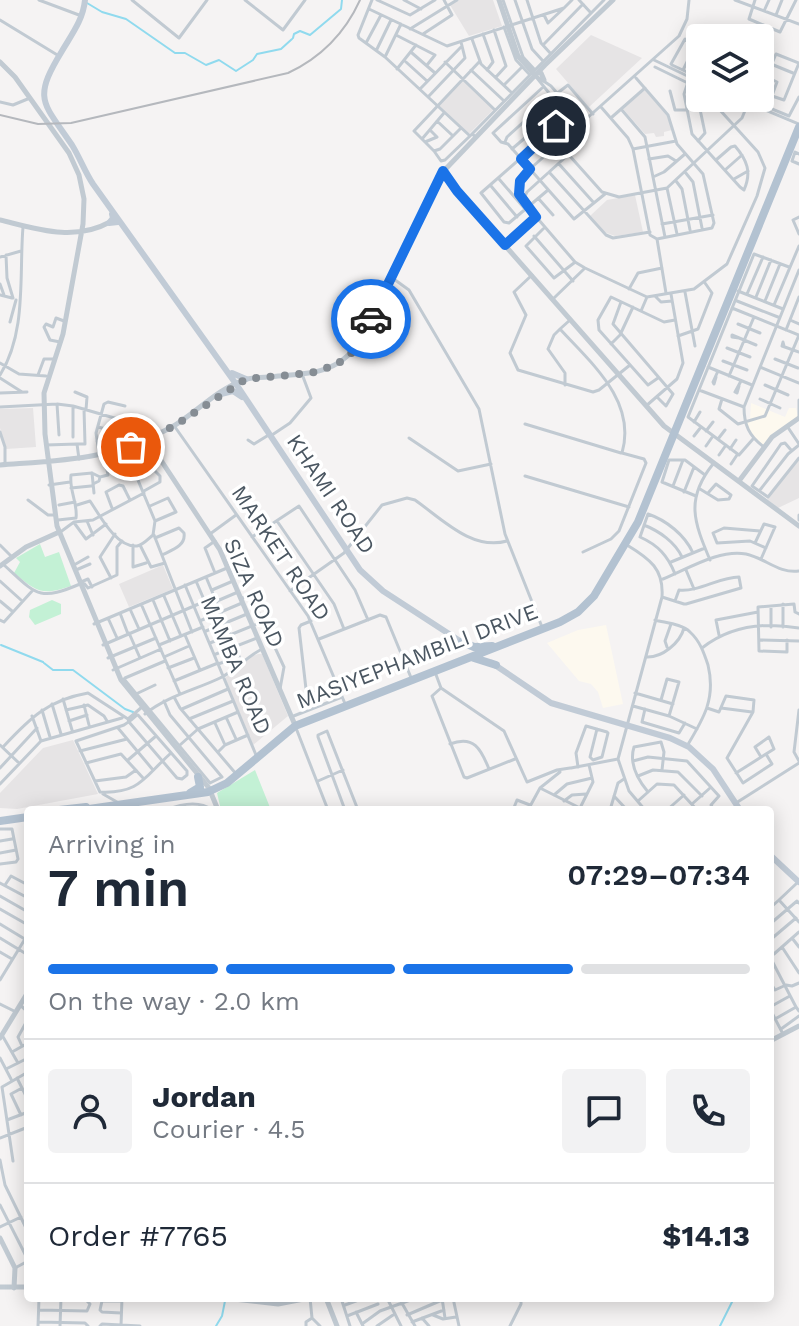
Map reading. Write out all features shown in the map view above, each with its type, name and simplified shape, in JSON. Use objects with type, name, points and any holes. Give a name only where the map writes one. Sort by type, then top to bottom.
[{"type":"main road","points":[[84,1],[81,16],[45,75],[41,90],[43,106],[51,124],[114,219]]},
{"type":"main road","name":"MASIYEPHAMBILI DRIVE","points":[[434,670],[569,618],[589,602],[645,514],[646,500],[731,303],[747,255],[789,160],[799,126]]},
{"type":"main road","name":"KHAMI ROAD","points":[[114,219],[221,363],[368,582],[551,703],[670,738],[687,746]]},
{"type":"main road","name":"KHAMI ROAD","points":[[114,219],[235,384],[269,436]]},
{"type":"main road","points":[[221,363],[235,376],[246,379]]},
{"type":"main road","points":[[228,378],[223,392],[233,391],[242,397]]},
{"type":"main road","name":"MASIYEPHAMBILI DRIVE","points":[[625,543],[662,469],[673,433]]},
{"type":"main road","points":[[460,641],[474,647],[494,647],[492,656],[496,665]]},
{"type":"main road","points":[[454,661],[464,653],[460,641]]},
{"type":"main road","name":"MASIYEPHAMBILI DRIVE","points":[[126,805],[214,789],[236,774],[293,722],[479,653]]},
{"type":"main road","points":[[467,659],[482,659],[496,665]]},
{"type":"main road","points":[[687,746],[707,762],[738,806]]},
{"type":"main road","points":[[200,778],[214,789]]},
{"type":"main road","points":[[190,793],[200,787],[200,778]]},
{"type":"main road","name":"MASIYEPHAMBILI DRIVE","points":[[126,805],[214,789]]},
{"type":"main road","points":[[0,819],[24,816]]},
{"type":"main road","points":[[774,859],[798,882]]},
{"type":"street","points":[[39,0],[81,16]]},
{"type":"street","points":[[132,0],[179,38],[207,0]]},
{"type":"street","points":[[245,0],[283,30],[305,0]]},
{"type":"street","points":[[435,0],[410,15],[374,0],[358,35],[473,136]]},
{"type":"street","points":[[404,0],[422,8],[429,17]]},
{"type":"street","points":[[422,35],[452,16],[444,0]]},
{"type":"street","points":[[410,29],[457,0]]},
{"type":"street","points":[[501,0],[523,65],[542,84],[557,93],[583,123]]},
{"type":"street","points":[[515,0],[532,49],[543,61]]},
{"type":"street","points":[[533,0],[527,1],[543,45],[554,54]]},
{"type":"street","points":[[543,14],[548,23],[572,0]]},
{"type":"street","points":[[579,0],[591,13]]},
{"type":"street","points":[[595,0],[601,6]]},
{"type":"street","points":[[480,61],[414,132],[441,161],[473,136],[604,0]]},
{"type":"street","points":[[126,452],[174,426],[246,379],[327,370],[354,351],[443,171],[495,110],[535,74],[543,61],[554,54],[591,13],[613,0]]},
{"type":"street","points":[[689,0],[687,19],[681,34],[530,169],[519,187],[520,198],[575,262],[585,268],[647,297],[685,292],[704,282],[729,262],[764,177],[761,156],[722,112]]},
{"type":"street","points":[[735,0],[799,24]]},
{"type":"street","points":[[755,0],[749,19],[779,32],[783,32],[796,0]]},
{"type":"street","points":[[764,11],[769,0]]},
{"type":"street","points":[[775,16],[782,0]]},
{"type":"street","points":[[543,45],[583,4]]},
{"type":"street","points":[[369,9],[444,45],[459,44],[564,8]]},
{"type":"street","points":[[366,43],[381,15]]},
{"type":"street","points":[[0,20],[57,56]]},
{"type":"street","points":[[376,50],[391,20]]},
{"type":"street","points":[[385,57],[401,24]]},
{"type":"street","points":[[508,26],[523,57],[551,98],[577,128]]},
{"type":"street","points":[[494,30],[506,67],[514,74]]},
{"type":"street","points":[[483,34],[493,62],[487,70]]},
{"type":"street","points":[[396,35],[435,55],[427,65]]},
{"type":"street","points":[[472,38],[480,61],[512,93]]},
{"type":"street","points":[[683,70],[695,46],[685,39],[671,64],[686,73]]},
{"type":"street","points":[[419,89],[457,50],[459,44]]},
{"type":"street","points":[[428,97],[465,58],[459,44]]},
{"type":"street","points":[[397,69],[416,45]]},
{"type":"street","points":[[412,53],[435,73]]},
{"type":"street","points":[[774,58],[777,53],[799,63],[784,100],[774,97]]},
{"type":"street","points":[[654,60],[686,76]]},
{"type":"street","points":[[405,61],[427,81]]},
{"type":"street","points":[[445,62],[495,110]]},
{"type":"street","points":[[0,63],[51,124],[76,167],[89,227],[98,228]]},
{"type":"street","points":[[503,85],[523,65]]},
{"type":"street","points":[[774,65],[794,74]]},
{"type":"street","points":[[495,77],[506,67]]},
{"type":"street","points":[[655,67],[686,77]]},
{"type":"street","points":[[471,70],[504,101]]},
{"type":"street","points":[[601,107],[633,149],[652,238],[714,227],[705,178],[676,141],[669,117],[635,77]]},
{"type":"street","points":[[542,84],[493,133],[512,149],[574,219],[605,194]]},
{"type":"street","points":[[551,98],[568,85],[593,114]]},
{"type":"street","points":[[610,118],[645,88]]},
{"type":"street","points":[[670,91],[674,109],[679,112],[686,110]]},
{"type":"street","points":[[774,111],[790,116],[799,97]]},
{"type":"street","points":[[0,102],[13,105],[29,98]]},
{"type":"street","points":[[505,142],[539,108],[555,123],[556,128],[481,195],[504,222],[508,224],[548,190]]},
{"type":"street","points":[[621,109],[643,134],[665,237]]},
{"type":"street","points":[[687,112],[692,133],[707,151],[744,190],[749,178],[742,155],[732,146],[716,160]]},
{"type":"street","points":[[698,141],[705,134],[700,112]]},
{"type":"street","points":[[559,144],[605,194],[615,197],[667,188],[742,118],[744,112]]},
{"type":"street","points":[[773,112],[799,126]]},
{"type":"street","points":[[423,140],[444,113]]},
{"type":"street","points":[[437,121],[453,136]]},
{"type":"street","points":[[51,124],[76,172],[82,199],[81,233],[60,342],[54,359],[42,375],[42,404],[54,517],[114,669],[200,778]]},
{"type":"street","points":[[512,149],[540,125]]},
{"type":"street","points":[[434,151],[461,128]]},
{"type":"street","points":[[423,140],[437,137],[430,130]]},
{"type":"street","points":[[633,149],[676,141]]},
{"type":"street","points":[[799,154],[795,152],[789,160],[799,164]]},
{"type":"street","points":[[653,177],[664,172],[685,153]]},
{"type":"street","points":[[528,207],[525,196],[569,154]]},
{"type":"street","points":[[725,170],[742,155]]},
{"type":"street","points":[[649,159],[668,156],[677,161]]},
{"type":"street","points":[[559,164],[594,204]]},
{"type":"street","points":[[443,171],[618,375],[673,433],[713,464],[799,521]]},
{"type":"street","points":[[734,180],[748,171]]},
{"type":"street","points":[[549,172],[603,234],[610,237],[650,232]]},
{"type":"street","points":[[685,172],[693,182],[703,229]]},
{"type":"street","points":[[499,179],[528,207]]},
{"type":"street","points":[[676,181],[682,189],[690,232]]},
{"type":"street","points":[[490,186],[517,217]]},
{"type":"street","points":[[667,188],[677,234]]},
{"type":"street","points":[[538,198],[553,215]]},
{"type":"street","points":[[47,462],[42,404],[46,382],[63,334],[85,213]]},
{"type":"street","points":[[662,224],[713,215]]},
{"type":"street","points":[[505,245],[536,217]]},
{"type":"street","points":[[799,217],[793,220],[799,234]]},
{"type":"street","points":[[0,220],[67,234],[98,228],[114,219]]},
{"type":"street","points":[[67,234],[76,230],[82,220]]},
{"type":"street","points":[[22,392],[0,376],[5,367],[16,300],[23,226]]},
{"type":"street","points":[[545,227],[526,246],[554,278],[575,262]]},
{"type":"street","points":[[67,234],[75,238],[77,248]]},
{"type":"street","points":[[534,236],[573,281]]},
{"type":"street","points":[[646,406],[678,377],[683,363],[657,239]]},
{"type":"street","points":[[774,305],[799,246]]},
{"type":"street","points":[[0,257],[21,251]]},
{"type":"street","points":[[737,455],[688,418],[686,411],[699,390],[731,303],[754,254],[789,267]]},
{"type":"street","points":[[6,255],[7,278],[16,300],[10,322]]},
{"type":"street","points":[[747,294],[763,257]]},
{"type":"street","points":[[756,298],[771,260]]},
{"type":"street","points":[[792,260],[799,262]]},
{"type":"street","points":[[765,302],[780,264]]},
{"type":"street","points":[[552,299],[585,268]]},
{"type":"street","points":[[629,289],[638,273],[662,268]]},
{"type":"street","points":[[764,447],[753,439],[745,423],[744,407],[799,270]]},
{"type":"street","points":[[532,275],[514,292],[526,316],[510,357],[520,371],[593,392],[630,365]]},
{"type":"street","points":[[391,277],[409,290],[479,409],[507,541],[543,628]]},
{"type":"street","points":[[678,336],[698,329],[712,293],[704,282]]},
{"type":"street","points":[[0,284],[2,296],[16,300]]},
{"type":"street","points":[[793,284],[799,286]]},
{"type":"street","points":[[738,291],[783,309]]},
{"type":"street","points":[[685,292],[695,346]]},
{"type":"street","points":[[655,296],[661,302],[672,301]]},
{"type":"street","points":[[641,311],[647,297]]},
{"type":"street","points":[[786,330],[799,297]]},
{"type":"street","points":[[658,378],[648,385],[598,328],[598,320],[609,298],[664,322],[675,320]]},
{"type":"street","points":[[621,302],[612,322],[673,394],[667,406],[657,397]]},
{"type":"street","points":[[722,399],[718,409],[738,424],[764,417],[799,335],[754,317],[731,303]]},
{"type":"street","points":[[731,303],[779,318]]},
{"type":"street","points":[[611,344],[620,335],[633,307]]},
{"type":"street","points":[[729,376],[754,317]]},
{"type":"street","points":[[60,342],[50,340],[44,331],[46,324],[53,327],[56,318],[64,321]]},
{"type":"street","points":[[565,385],[565,373],[548,349],[554,335],[570,320]]},
{"type":"street","points":[[790,320],[799,323]]},
{"type":"street","points":[[738,324],[760,333]]},
{"type":"street","points":[[560,329],[609,383],[618,398],[626,434],[622,453]]},
{"type":"street","points":[[739,338],[756,345]]},
{"type":"street","points":[[784,346],[799,352]]},
{"type":"street","points":[[727,348],[750,357]]},
{"type":"street","points":[[775,359],[798,368]]},
{"type":"street","points":[[723,361],[747,370]]},
{"type":"street","points":[[0,363],[23,375],[42,375]]},
{"type":"street","points":[[708,367],[740,383],[752,385]]},
{"type":"street","points":[[760,367],[799,383]]},
{"type":"street","points":[[716,377],[718,371]]},
{"type":"street","points":[[248,440],[254,444],[292,421],[311,398],[302,374]]},
{"type":"street","points":[[765,385],[788,395]]},
{"type":"street","points":[[699,390],[744,407]]},
{"type":"street","points":[[0,393],[27,392]]},
{"type":"street","points":[[46,445],[85,444],[88,397],[75,392]]},
{"type":"street","points":[[707,401],[709,394]]},
{"type":"street","points":[[760,399],[780,408]]},
{"type":"street","points":[[739,481],[773,436],[799,417],[799,400]]},
{"type":"street","points":[[28,500],[54,517],[75,520],[76,503],[71,485],[73,474],[108,475],[97,441],[97,426],[107,402],[125,406]]},
{"type":"street","points":[[0,407],[42,404],[73,406],[129,422],[137,426],[148,441]]},
{"type":"street","points":[[57,404],[59,435]]},
{"type":"street","points":[[73,406],[73,437]]},
{"type":"street","points":[[694,422],[700,412]]},
{"type":"street","points":[[125,434],[129,422]]},
{"type":"street","points":[[706,431],[713,422]]},
{"type":"street","points":[[525,424],[646,462],[613,538],[583,552]]},
{"type":"street","points":[[97,426],[125,434]]},
{"type":"street","name":"MARKET ROAD","points":[[174,426],[311,621],[344,702]]},
{"type":"street","points":[[759,492],[791,450],[799,445],[787,426]]},
{"type":"street","points":[[694,436],[701,427]]},
{"type":"street","points":[[706,446],[725,430]]},
{"type":"street","points":[[793,436],[799,433]]},
{"type":"street","points":[[97,441],[125,434]]},
{"type":"street","points":[[0,435],[3,461]]},
{"type":"street","points":[[409,438],[458,471],[491,464]]},
{"type":"street","points":[[731,464],[753,439]]},
{"type":"street","points":[[719,455],[736,440]]},
{"type":"street","points":[[3,461],[79,459],[126,452],[148,441]]},
{"type":"street","name":"SIZA ROAD","points":[[148,441],[215,541],[293,722]]},
{"type":"street","points":[[791,450],[786,443],[782,443],[751,485],[768,497],[799,458]]},
{"type":"street","points":[[77,444],[79,459]]},
{"type":"street","points":[[138,448],[142,461],[149,458]]},
{"type":"street","points":[[0,452],[3,461]]},
{"type":"street","points":[[126,452],[155,521],[154,536],[192,632]]},
{"type":"street","points":[[113,453],[120,471]]},
{"type":"street","points":[[696,496],[662,482],[662,469],[671,459],[683,460],[705,475]]},
{"type":"street","points":[[770,459],[779,465]]},
{"type":"street","points":[[672,487],[683,460]]},
{"type":"street","points":[[753,462],[763,469]]},
{"type":"street","points":[[710,560],[695,520],[694,504],[705,475],[713,464]]},
{"type":"street","points":[[684,492],[694,467]]},
{"type":"street","points":[[80,583],[51,595],[33,590],[1,565],[37,541],[59,533],[74,522],[87,521],[113,510],[160,482],[160,476],[153,469],[138,476]]},
{"type":"street","points":[[92,473],[94,493]]},
{"type":"street","points":[[771,475],[780,481]]},
{"type":"street","points":[[525,476],[629,507]]},
{"type":"street","points":[[50,485],[93,485],[100,477]]},
{"type":"street","points":[[699,488],[719,500],[729,499],[731,495],[716,483],[708,493]]},
{"type":"street","points":[[113,510],[106,495],[108,490],[122,486],[130,500]]},
{"type":"street","points":[[634,495],[646,500]]},
{"type":"street","points":[[149,506],[168,498],[175,507],[176,512],[155,521]]},
{"type":"street","points":[[290,591],[345,552],[382,505],[407,498],[415,500],[474,540],[495,544],[507,541]]},
{"type":"street","points":[[59,505],[90,501],[115,534],[133,545],[140,545],[154,536],[179,528],[184,533],[184,540],[178,547],[162,555]]},
{"type":"street","points":[[252,537],[299,506],[355,590],[368,620]]},
{"type":"street","points":[[675,574],[670,562],[651,542],[640,537],[645,514],[665,521],[689,543],[693,553]]},
{"type":"street","points":[[210,534],[236,515]]},
{"type":"street","points":[[276,520],[334,604],[344,629]]},
{"type":"street","points":[[87,521],[93,535]]},
{"type":"street","points":[[74,522],[84,539],[106,524]]},
{"type":"street","points":[[755,543],[764,523],[775,527],[760,560]]},
{"type":"street","points":[[644,525],[658,531],[682,557]]},
{"type":"street","points":[[760,531],[723,528],[713,533],[717,543],[737,541],[766,548]]},
{"type":"street","points":[[59,533],[69,550],[73,549]]},
{"type":"street","points":[[111,578],[100,557],[115,534]]},
{"type":"street","points":[[88,557],[73,563],[80,583],[87,588],[117,574],[117,547],[122,541]]},
{"type":"street","points":[[215,541],[205,548],[215,573]]},
{"type":"street","points":[[737,541],[737,554]]},
{"type":"street","points":[[625,543],[655,564],[662,579],[662,597],[618,759],[624,779],[641,806]]},
{"type":"street","points":[[133,545],[133,567],[148,563]]},
{"type":"street","points":[[140,545],[153,567],[165,563]]},
{"type":"street","points":[[1,547],[11,556]]},
{"type":"street","points":[[670,562],[705,548]]},
{"type":"street","points":[[662,579],[710,560],[737,554],[749,555],[781,569],[799,571]]},
{"type":"street","points":[[76,570],[90,564]]},
{"type":"street","points":[[95,624],[227,568]]},
{"type":"street","points":[[686,570],[694,589]]},
{"type":"street","points":[[662,597],[675,601],[686,604],[742,587],[738,576],[694,589],[678,590],[675,601]]},
{"type":"street","points":[[206,577],[241,661]]},
{"type":"street","points":[[0,581],[23,601]]},
{"type":"street","points":[[196,581],[211,616]]},
{"type":"street","points":[[212,590],[233,581]]},
{"type":"street","name":"MAMBA ROAD","points":[[185,585],[257,756]]},
{"type":"street","points":[[0,620],[4,622],[33,590]]},
{"type":"street","points":[[163,595],[200,670]]},
{"type":"street","points":[[104,644],[205,602],[251,596],[284,667],[279,690]]},
{"type":"street","points":[[200,621],[221,612],[240,598]]},
{"type":"street","points":[[152,599],[170,641]]},
{"type":"street","points":[[0,601],[13,612]]},
{"type":"street","points":[[141,604],[180,694]]},
{"type":"street","points":[[783,604],[783,627]]},
{"type":"street","points":[[787,640],[785,652],[760,652],[758,605],[795,605],[795,612],[799,614]]},
{"type":"street","points":[[771,605],[771,627]]},
{"type":"street","points":[[130,609],[139,629]]},
{"type":"street","points":[[719,635],[716,620],[758,612]]},
{"type":"street","points":[[120,613],[140,658]]},
{"type":"street","points":[[114,669],[170,641],[247,614]]},
{"type":"street","points":[[319,639],[380,615],[387,618],[412,678]]},
{"type":"street","points":[[108,618],[117,638]]},
{"type":"street","points":[[655,620],[684,628],[702,648],[712,686],[707,708],[687,746]]},
{"type":"street","points":[[210,643],[264,621]]},
{"type":"street","points":[[311,621],[299,628],[306,689],[314,693],[338,685]]},
{"type":"street","points":[[668,648],[665,641],[671,624]]},
{"type":"street","points":[[702,648],[719,635],[744,627],[799,628]]},
{"type":"street","points":[[645,657],[652,658],[681,640],[684,628]]},
{"type":"street","points":[[109,658],[156,638]]},
{"type":"street","points":[[215,655],[257,638]]},
{"type":"street","points":[[758,640],[799,641]]},
{"type":"street","points":[[121,680],[189,646]]},
{"type":"street","points":[[126,805],[102,793],[76,742],[78,739],[118,728],[164,701],[223,677],[241,661],[262,649]]},
{"type":"street","points":[[168,668],[194,658]]},
{"type":"street","points":[[174,681],[230,660]]},
{"type":"street","points":[[434,670],[441,688],[504,731],[529,783],[557,770],[618,759]]},
{"type":"street","points":[[661,700],[667,679],[678,681],[669,716]]},
{"type":"street","points":[[121,680],[136,694],[145,711],[200,778]]},
{"type":"street","points":[[136,694],[155,685]]},
{"type":"street","points":[[441,688],[432,696],[464,777],[515,759]]},
{"type":"street","points":[[182,709],[228,689]]},
{"type":"street","points":[[19,763],[1,746],[32,716],[63,699],[88,693],[110,705],[122,718]]},
{"type":"street","points":[[635,693],[673,704]]},
{"type":"street","points":[[707,708],[717,712],[726,696],[753,700],[753,712],[727,758],[743,783],[772,764],[766,754]]},
{"type":"street","points":[[174,697],[236,774]]},
{"type":"street","points":[[63,699],[72,732]]},
{"type":"street","points":[[164,701],[170,715],[189,737],[214,789],[216,806]]},
{"type":"street","points":[[189,719],[233,701]]},
{"type":"street","points":[[52,704],[61,734]]},
{"type":"street","points":[[84,705],[90,726]]},
{"type":"street","points":[[66,710],[88,705],[102,714],[107,722]]},
{"type":"street","points":[[631,705],[669,716],[697,729]]},
{"type":"street","points":[[721,708],[753,712]]},
{"type":"street","points":[[645,709],[642,722],[677,733],[685,723]]},
{"type":"street","points":[[42,710],[50,738]]},
{"type":"street","points":[[738,806],[799,762],[794,752],[799,710]]},
{"type":"street","points":[[102,793],[134,789],[198,729],[238,712]]},
{"type":"street","points":[[69,721],[87,715]]},
{"type":"street","points":[[129,720],[139,715],[214,789]]},
{"type":"street","points":[[32,716],[41,741]]},
{"type":"street","points":[[226,717],[236,740]]},
{"type":"street","points":[[0,784],[41,741],[122,718],[129,720],[178,779],[186,777],[187,771],[176,749]]},
{"type":"street","points":[[215,722],[225,745]]},
{"type":"street","points":[[293,722],[327,806]]},
{"type":"street","points":[[578,767],[576,753],[585,727],[597,729],[609,734],[602,757],[593,760],[590,757],[597,729]]},
{"type":"street","points":[[1,764],[37,728]]},
{"type":"street","points":[[118,728],[153,770]]},
{"type":"street","points":[[344,806],[318,735],[328,731],[356,806]]},
{"type":"street","points":[[128,760],[157,735]]},
{"type":"street","points":[[218,752],[225,745],[248,735]]},
{"type":"street","points":[[736,773],[766,754],[775,747],[769,737],[755,747],[761,757]]},
{"type":"street","points":[[80,751],[127,739]]},
{"type":"street","points":[[450,744],[467,740],[481,751],[489,769]]},
{"type":"street","points":[[648,792],[633,761],[634,747],[661,742],[662,770]]},
{"type":"street","points":[[107,744],[111,756]]},
{"type":"street","points":[[86,763],[121,754],[144,779]]},
{"type":"street","points":[[633,761],[648,757],[688,762],[719,797],[712,806]]},
{"type":"street","points":[[581,806],[592,778],[589,765]]},
{"type":"street","points":[[515,806],[517,800],[530,805],[549,778],[570,768]]},
{"type":"street","points":[[95,781],[127,776],[136,770]]},
{"type":"street","points":[[318,781],[343,770]]},
{"type":"street","points":[[638,776],[653,770],[682,773],[702,796]]},
{"type":"street","points":[[668,784],[670,771]]},
{"type":"street","points":[[554,795],[567,784],[592,778]]},
{"type":"street","points":[[611,806],[618,783],[624,779]]},
{"type":"street","points":[[638,801],[657,784],[675,785],[692,804],[711,788]]},
{"type":"street","points":[[540,788],[575,806]]},
{"type":"street","points":[[564,801],[572,795],[587,795]]},
{"type":"street","points":[[671,806],[684,795]]},
{"type":"street","points":[[614,796],[623,806]]},
{"type":"street","points":[[176,806],[208,806]]},
{"type":"street","points":[[0,829],[11,829],[17,862],[0,864]]},
{"type":"street","points":[[0,841],[14,838]]},
{"type":"street","points":[[0,853],[16,850]]},
{"type":"street","points":[[24,883],[11,876],[2,884],[24,896]]},
{"type":"street","points":[[774,904],[798,882]]},
{"type":"street","points":[[0,896],[24,910]]},
{"type":"street","points":[[774,937],[798,920],[779,900]]},
{"type":"street","points":[[774,920],[797,901],[799,903]]},
{"type":"street","points":[[10,902],[2,910],[24,923]]},
{"type":"street","points":[[0,924],[24,939]]},
{"type":"street","points":[[774,953],[799,932]]},
{"type":"street","points":[[0,938],[24,952]]},
{"type":"street","points":[[792,938],[799,947]]},
{"type":"street","points":[[0,978],[24,943]]},
{"type":"street","points":[[782,947],[799,973]]},
{"type":"street","points":[[0,952],[12,959]]},
{"type":"street","points":[[774,960],[798,1011]]},
{"type":"street","points":[[774,988],[799,983]]},
{"type":"street","points":[[774,1006],[789,997]]},
{"type":"street","points":[[18,1063],[1,1034],[24,999]]},
{"type":"street","points":[[0,1013],[2,1005],[16,1012]]},
{"type":"street","points":[[20,1005],[24,1008]]},
{"type":"street","points":[[782,1031],[775,1019],[798,1011]]},
{"type":"street","points":[[774,1037],[798,1011]]},
{"type":"street","points":[[12,1052],[22,1046],[18,1037],[24,1026]]},
{"type":"street","points":[[782,1031],[799,1026]]},
{"type":"street","points":[[0,1058],[12,1081]]},
{"type":"street","points":[[6,1069],[24,1060]]},
{"type":"street","points":[[13,1161],[7,1122],[2,1112],[2,1087],[24,1075]]},
{"type":"street","points":[[17,1078],[24,1092]]},
{"type":"street","points":[[3,1095],[22,1088]]},
{"type":"street","points":[[11,1094],[21,1115]]},
{"type":"street","points":[[0,1125],[24,1114]]},
{"type":"street","points":[[0,1138],[24,1129]]},
{"type":"street","points":[[0,1160],[5,1185],[24,1223]]},
{"type":"street","points":[[0,1205],[24,1252]]},
{"type":"street","points":[[0,1227],[21,1217]]},
{"type":"street","points":[[0,1238],[15,1268],[14,1288]]},
{"type":"street","points":[[15,1268],[23,1263]]},
{"type":"street","points":[[0,1287],[24,1287]]},
{"type":"street","points":[[39,1302],[38,1324],[85,1323],[88,1326]]},
{"type":"street","points":[[60,1324],[61,1302]]},
{"type":"street","points":[[39,1310],[88,1311],[88,1302]]},
{"type":"street","points":[[102,1302],[102,1312],[121,1313]]},
{"type":"street","points":[[121,1325],[122,1302]]},
{"type":"street","points":[[260,1302],[289,1302]]},
{"type":"street","points":[[310,1302],[312,1318],[320,1326]]},
{"type":"street","points":[[328,1302],[337,1326]]},
{"type":"street","points":[[342,1302],[350,1326]]},
{"type":"street","points":[[343,1305],[352,1302]]},
{"type":"street","points":[[388,1302],[401,1326]]},
{"type":"street","points":[[356,1312],[362,1325],[380,1311],[404,1302]]},
{"type":"street","points":[[407,1315],[435,1302]]},
{"type":"street","points":[[443,1302],[445,1319]]},
{"type":"street","points":[[454,1302],[459,1326]]},
{"type":"street","points":[[510,1326],[519,1302]]},
{"type":"street","points":[[401,1303],[413,1324],[431,1313],[444,1310]]},
{"type":"street","points":[[347,1316],[378,1304],[380,1311]]},
{"type":"street","points":[[431,1313],[445,1319],[456,1317]]},
{"type":"street","points":[[377,1326],[393,1315]]},
{"type":"street","points":[[306,1326],[312,1318]]},
{"type":"street","points":[[422,1318],[429,1326]]},
{"type":"street","points":[[100,1326],[140,1326]]},
{"type":"shaded area","points":[[459,0],[493,0],[502,26],[469,36],[450,5]]},
{"type":"shaded area","points":[[591,35],[642,58],[589,107],[556,69]]},
{"type":"shaded area","points":[[463,79],[494,109],[469,134],[437,105]]},
{"type":"shaded area","points":[[645,90],[667,116],[672,130],[664,132],[664,136],[645,134],[623,109]]},
{"type":"shaded area","points":[[635,195],[643,232],[615,236],[604,232],[590,216],[607,200]]},
{"type":"shaded area","points":[[751,403],[785,417],[789,408],[796,408],[798,417],[764,446],[755,439],[746,422],[750,420]]},
{"type":"shaded area","points":[[33,408],[36,447],[6,449],[0,428],[0,409]]},
{"type":"shaded area","points":[[799,459],[799,498],[778,508],[767,499]]},
{"type":"shaded area","points":[[163,565],[173,589],[129,607],[119,584]]},
{"type":"shaded area","points":[[606,625],[623,704],[603,708],[598,692],[591,684],[579,681],[547,643],[578,630]]},
{"type":"shaded area","points":[[262,654],[288,716],[253,745],[225,678],[246,659]]},
{"type":"shaded area","points":[[73,740],[98,794],[17,809],[0,808],[0,793],[43,748]]},
{"type":"green space","points":[[40,544],[45,557],[59,552],[71,586],[53,591],[40,590],[14,573],[20,562],[16,558]]},
{"type":"green space","points":[[52,600],[61,604],[61,614],[35,625],[29,617],[30,610]]},
{"type":"green space","points":[[255,770],[269,806],[220,806],[217,793]]},
{"type":"waterway","points":[[293,38],[300,31],[310,35],[341,9],[342,0]]},
{"type":"waterway","points":[[87,3],[102,12],[126,19],[175,53],[185,53],[206,65],[219,60],[236,71],[257,54],[281,49],[292,39]]},
{"type":"waterway","points":[[1,645],[43,662]]},
{"type":"waterway","points":[[44,663],[53,670],[73,670],[133,712]]},
{"type":"waterway","points":[[216,1326],[225,1302]]},
{"type":"waterway","points":[[720,1326],[732,1302]]},
{"type":"railway","points":[[0,115],[38,124],[71,123],[288,73],[311,60],[330,43],[347,23],[360,0]]},
{"type":"way so far","points":[[131,447],[174,426],[238,382],[323,371],[336,365],[354,351],[371,319]]},
{"type":"route","points":[[371,319],[443,171],[505,245],[536,217],[519,194],[520,181],[530,169],[521,159],[556,126]]}]
